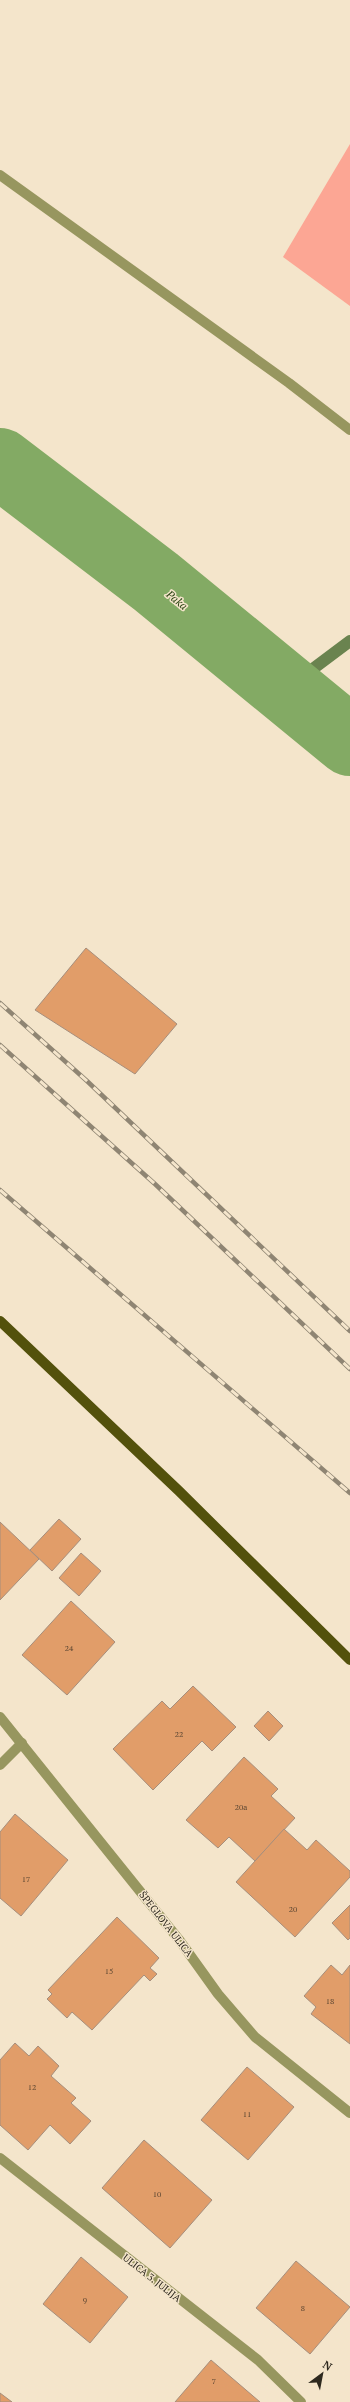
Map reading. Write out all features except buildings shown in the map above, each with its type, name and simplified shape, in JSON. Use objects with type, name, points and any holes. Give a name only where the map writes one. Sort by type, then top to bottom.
[{"type":"main road","points":[[0,1321],[179,1491],[350,1660]]},
{"type":"street","points":[[0,175],[289,383],[350,430]]},
{"type":"street","name":"ŠPEGLOVA ULICA","points":[[0,1717],[180,1941],[218,1994],[255,2037],[350,2113]]},
{"type":"street","points":[[0,1765],[22,1743]]},
{"type":"street","name":"ULICA 3. JULIJA","points":[[0,2158],[258,2360],[301,2402]]},
{"type":"shaded area","points":[[350,144],[350,306],[283,257]]},
{"type":"waterway","name":"Paka","points":[[0,463],[156,582],[350,741]]},
{"type":"waterway","points":[[286,689],[350,641]]},
{"type":"railway","points":[[0,1003],[87,1081],[350,1331]]},
{"type":"railway","points":[[0,1045],[155,1184],[350,1369]]},
{"type":"railway","points":[[0,1190],[350,1493]]}]
